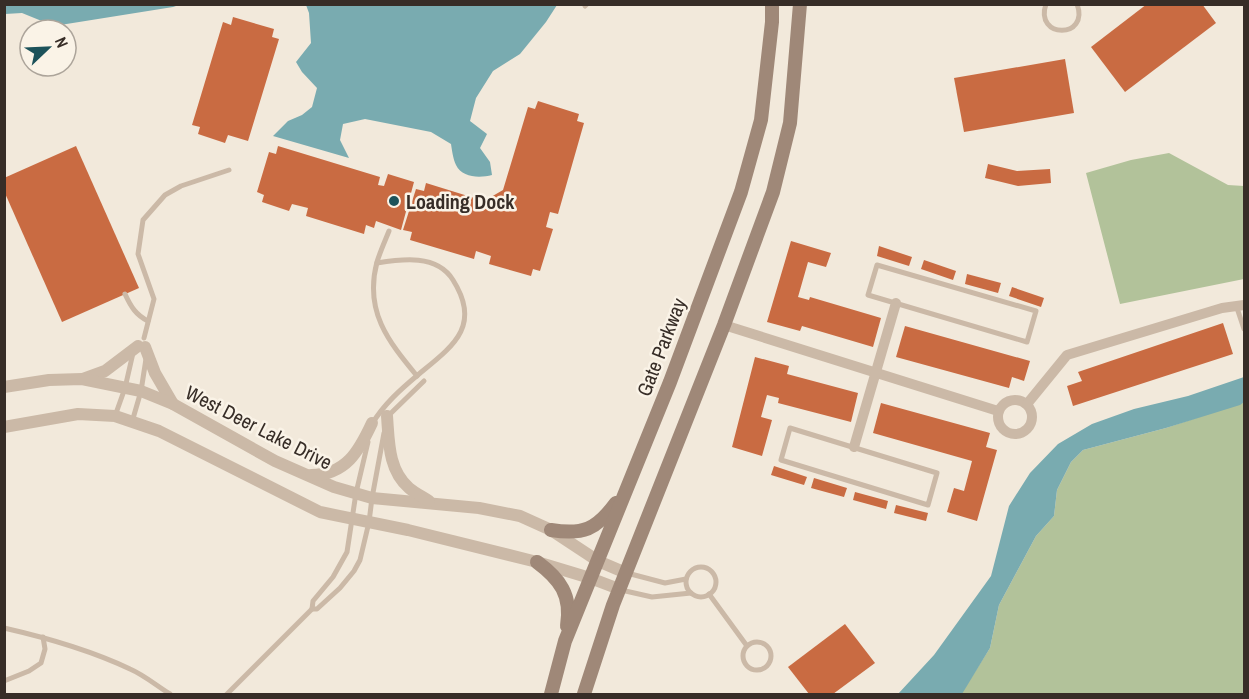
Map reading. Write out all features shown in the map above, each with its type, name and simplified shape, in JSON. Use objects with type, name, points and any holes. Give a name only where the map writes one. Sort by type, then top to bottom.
[{"type":"main road","name":"Gate Parkway","points":[[551,694],[565,641],[628,487],[741,192],[761,120],[772,4]]},
{"type":"main road","points":[[584,694],[619,589],[724,325],[773,192],[790,123],[801,4]]},
{"type":"main road","points":[[551,530],[571,533],[595,525],[606,517],[628,487]]},
{"type":"main road","points":[[537,562],[554,575],[563,587],[569,616],[565,641]]},
{"type":"street","points":[[854,447],[896,303]]},
{"type":"street","points":[[1027,404],[1066,355],[1222,308],[1241,306]]},
{"type":"street","points":[[724,325],[998,411]]},
{"type":"street","points":[[82,379],[105,371],[142,344],[155,374],[173,404]]},
{"type":"street","name":"West Deer Lake Drive","points":[[4,387],[48,380],[82,379],[141,391],[173,404],[275,461],[334,487],[372,498],[479,508],[520,516],[551,530],[598,561],[626,573]]},
{"type":"street","points":[[1022,401],[1027,404],[1032,414],[1030,426],[1022,433],[1005,432],[998,423],[998,411],[1005,402],[1022,401]]},
{"type":"street","points":[[4,427],[78,414],[115,416],[159,431],[320,512],[537,562],[619,589]]},
{"type":"street","points":[[387,416],[392,461],[398,476],[408,488],[433,504]]},
{"type":"street","points":[[307,475],[323,475],[351,460],[361,448],[372,423]]},
{"type":"lane","points":[[1046,4],[1044,16],[1046,22],[1050,27],[1061,31],[1072,28],[1076,23],[1079,12],[1077,4]]},
{"type":"lane","points":[[115,416],[134,352],[142,344],[154,299],[138,254],[143,220],[165,195],[181,186],[229,170]]},
{"type":"lane","points":[[389,231],[377,263],[374,305],[394,348],[417,376]]},
{"type":"lane","points":[[227,694],[312,609],[313,601],[344,558],[372,423],[383,407],[449,350],[459,336],[465,318],[462,296],[450,276],[424,260],[377,263]]},
{"type":"lane","points":[[877,265],[1036,311],[1027,342],[896,303],[868,295],[877,265]]},
{"type":"lane","points":[[125,294],[132,309],[148,321]]},
{"type":"lane","points":[[1241,306],[1245,329]]},
{"type":"lane","points":[[132,422],[141,391],[147,355],[142,344]]},
{"type":"lane","points":[[312,609],[317,609],[354,571],[363,548],[369,522],[387,416],[424,381]]},
{"type":"lane","points":[[790,428],[854,447],[937,473],[928,505],[781,460],[790,428]]},
{"type":"lane","points":[[619,589],[652,597],[691,593],[700,597],[713,591],[716,581],[709,569],[695,568],[691,571],[686,579],[691,593]]},
{"type":"lane","points":[[626,573],[665,583],[686,579]]},
{"type":"lane","points":[[324,588],[331,596]]},
{"type":"lane","points":[[710,594],[747,646]]},
{"type":"lane","points":[[4,628],[43,637],[96,655],[133,670],[170,694]]},
{"type":"lane","points":[[4,681],[41,663],[45,649],[43,637]]},
{"type":"lane","points":[[758,642],[767,646],[771,660],[766,668],[758,671],[746,665],[743,657],[747,646],[758,642]]},
{"type":"green space","points":[[1169,153],[1228,185],[1244,186],[1244,279],[1120,304],[1086,173],[1131,160]]},
{"type":"green space","points":[[1244,402],[1244,694],[961,694],[990,648],[999,605],[1036,536],[1054,516],[1057,490],[1071,462],[1083,450],[1166,428]]},
{"type":"water","points":[[5,4],[179,5],[78,22],[78,18],[34,18],[22,13],[5,14]]},
{"type":"water","points":[[306,5],[557,5],[520,54],[493,71],[476,98],[470,121],[487,134],[480,148],[490,162],[492,175],[477,177],[462,172],[455,163],[451,144],[431,132],[365,119],[343,124],[340,140],[349,158],[273,136],[288,121],[302,115],[312,107],[317,88],[296,62],[311,43],[309,13]]},
{"type":"water","points":[[1244,377],[1244,402],[1240,405],[1083,450],[1071,462],[1057,490],[1054,516],[1036,536],[999,605],[990,648],[962,694],[898,694],[934,655],[991,576],[1009,506],[1030,473],[1058,444],[1092,424],[1134,409],[1188,396]]},
{"type":"building","points":[[1147,4],[1202,4],[1216,23],[1125,92],[1091,47]]},
{"type":"building","points":[[233,17],[274,29],[272,37],[279,39],[248,141],[228,135],[225,143],[198,134],[200,127],[192,125],[223,22],[231,25]]},
{"type":"building","points":[[1065,59],[1074,113],[964,132],[954,78]]},
{"type":"building","points":[[538,101],[579,114],[577,121],[584,123],[558,214],[550,212],[546,227],[553,229],[540,271],[533,269],[531,276],[489,264],[491,256],[476,251],[474,259],[410,240],[412,232],[403,230],[416,189],[424,191],[426,183],[484,201],[503,190],[528,107],[535,109]]},
{"type":"building","points":[[76,146],[139,288],[62,322],[4,191],[4,178]]},
{"type":"building","points":[[278,146],[380,177],[378,185],[384,186],[388,174],[414,182],[401,230],[376,221],[374,228],[366,225],[364,234],[306,216],[308,208],[292,204],[289,211],[262,202],[264,195],[257,192],[269,152],[276,154]]},
{"type":"building","points":[[988,164],[1017,171],[1050,169],[1051,183],[1018,186],[985,178]]},
{"type":"building","points":[[791,241],[831,253],[826,267],[808,262],[798,297],[809,300],[810,297],[881,318],[873,347],[802,326],[800,331],[767,322]]},
{"type":"building","points":[[879,246],[912,257],[909,266],[877,256]]},
{"type":"building","points":[[924,260],[956,271],[953,280],[921,269]]},
{"type":"building","points":[[967,274],[1001,283],[998,293],[965,284]]},
{"type":"building","points":[[1012,287],[1044,298],[1041,307],[1009,296]]},
{"type":"building","points":[[1223,323],[1233,354],[1073,406],[1067,386],[1082,381],[1078,372]]},
{"type":"building","points":[[905,326],[1030,361],[1024,381],[1012,377],[1009,388],[896,357]]},
{"type":"building","points":[[755,357],[789,366],[787,374],[858,393],[851,422],[778,403],[779,398],[767,395],[761,417],[772,420],[762,456],[732,447]]},
{"type":"building","points":[[881,403],[990,433],[986,447],[997,450],[977,521],[947,512],[954,488],[964,491],[972,461],[873,433]]},
{"type":"building","points":[[774,466],[807,477],[804,485],[771,475]]},
{"type":"building","points":[[814,478],[847,488],[844,497],[811,488]]},
{"type":"building","points":[[855,492],[888,501],[886,509],[853,500]]},
{"type":"building","points":[[896,505],[928,513],[926,521],[894,513]]},
{"type":"building","points":[[845,624],[875,663],[833,694],[809,694],[788,667]]},
{"type":"place","name":"Loading Dock","points":[[394,201]]}]
